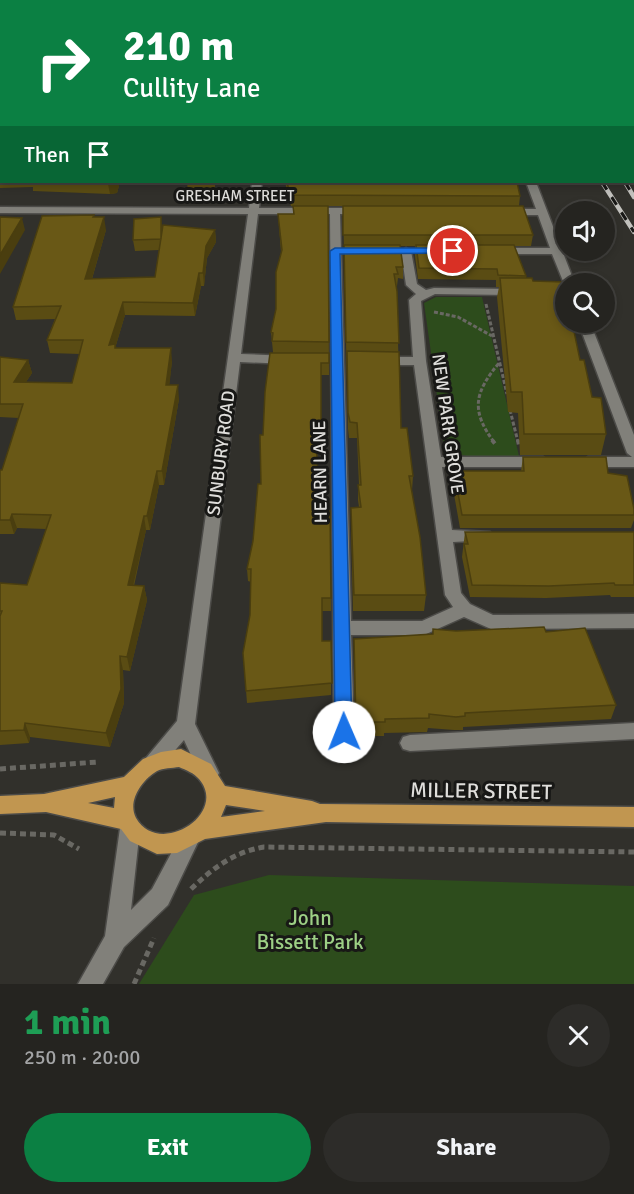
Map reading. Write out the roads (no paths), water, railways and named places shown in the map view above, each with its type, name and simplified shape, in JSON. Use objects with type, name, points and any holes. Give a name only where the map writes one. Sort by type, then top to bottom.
[{"type":"main road","points":[[44,803],[129,825],[143,839],[159,844],[175,843],[197,834],[213,816],[218,794],[209,773],[197,763],[181,758],[166,759],[151,764],[129,784],[123,800],[129,825]]},
{"type":"main road","points":[[0,805],[44,803],[129,784]]},
{"type":"main road","name":"MILLER STREET","points":[[218,794],[326,813],[634,817]]},
{"type":"main road","name":"MILLER STREET","points":[[197,834],[326,813]]},
{"type":"street","name":"SUNBURY ROAD","points":[[186,724],[256,183]]},
{"type":"street","points":[[531,183],[555,248]]},
{"type":"street","name":"GRESHAM STREET","points":[[0,210],[369,212]]},
{"type":"street","name":"HEARN LANE","points":[[335,211],[341,251],[343,360],[344,732]]},
{"type":"street","points":[[493,212],[541,212]]},
{"type":"street","points":[[406,251],[412,285],[424,294],[434,291],[528,292]]},
{"type":"street","points":[[488,251],[555,251]]},
{"type":"street","name":"NEW PARK GROVE","points":[[424,294],[415,300],[420,361],[453,595],[464,609]]},
{"type":"street","points":[[588,333],[634,453]]},
{"type":"street","points":[[233,358],[303,360]]},
{"type":"street","points":[[343,360],[420,361]]},
{"type":"street","points":[[435,462],[634,462]]},
{"type":"street","points":[[445,536],[504,536]]},
{"type":"street","points":[[342,628],[424,628],[464,609],[491,622],[634,621]]},
{"type":"street","points":[[151,764],[186,724],[209,773]]},
{"type":"street","points":[[410,743],[634,730]]},
{"type":"street","points":[[116,939],[129,825]]},
{"type":"street","points":[[90,984],[116,939],[160,897],[197,834]]},
{"type":"railway","points":[[603,183],[634,232]]},
{"type":"railway","points":[[626,183],[634,197]]},
{"type":"park label","name":"John Bissett Park","points":[[310,930]]}]
